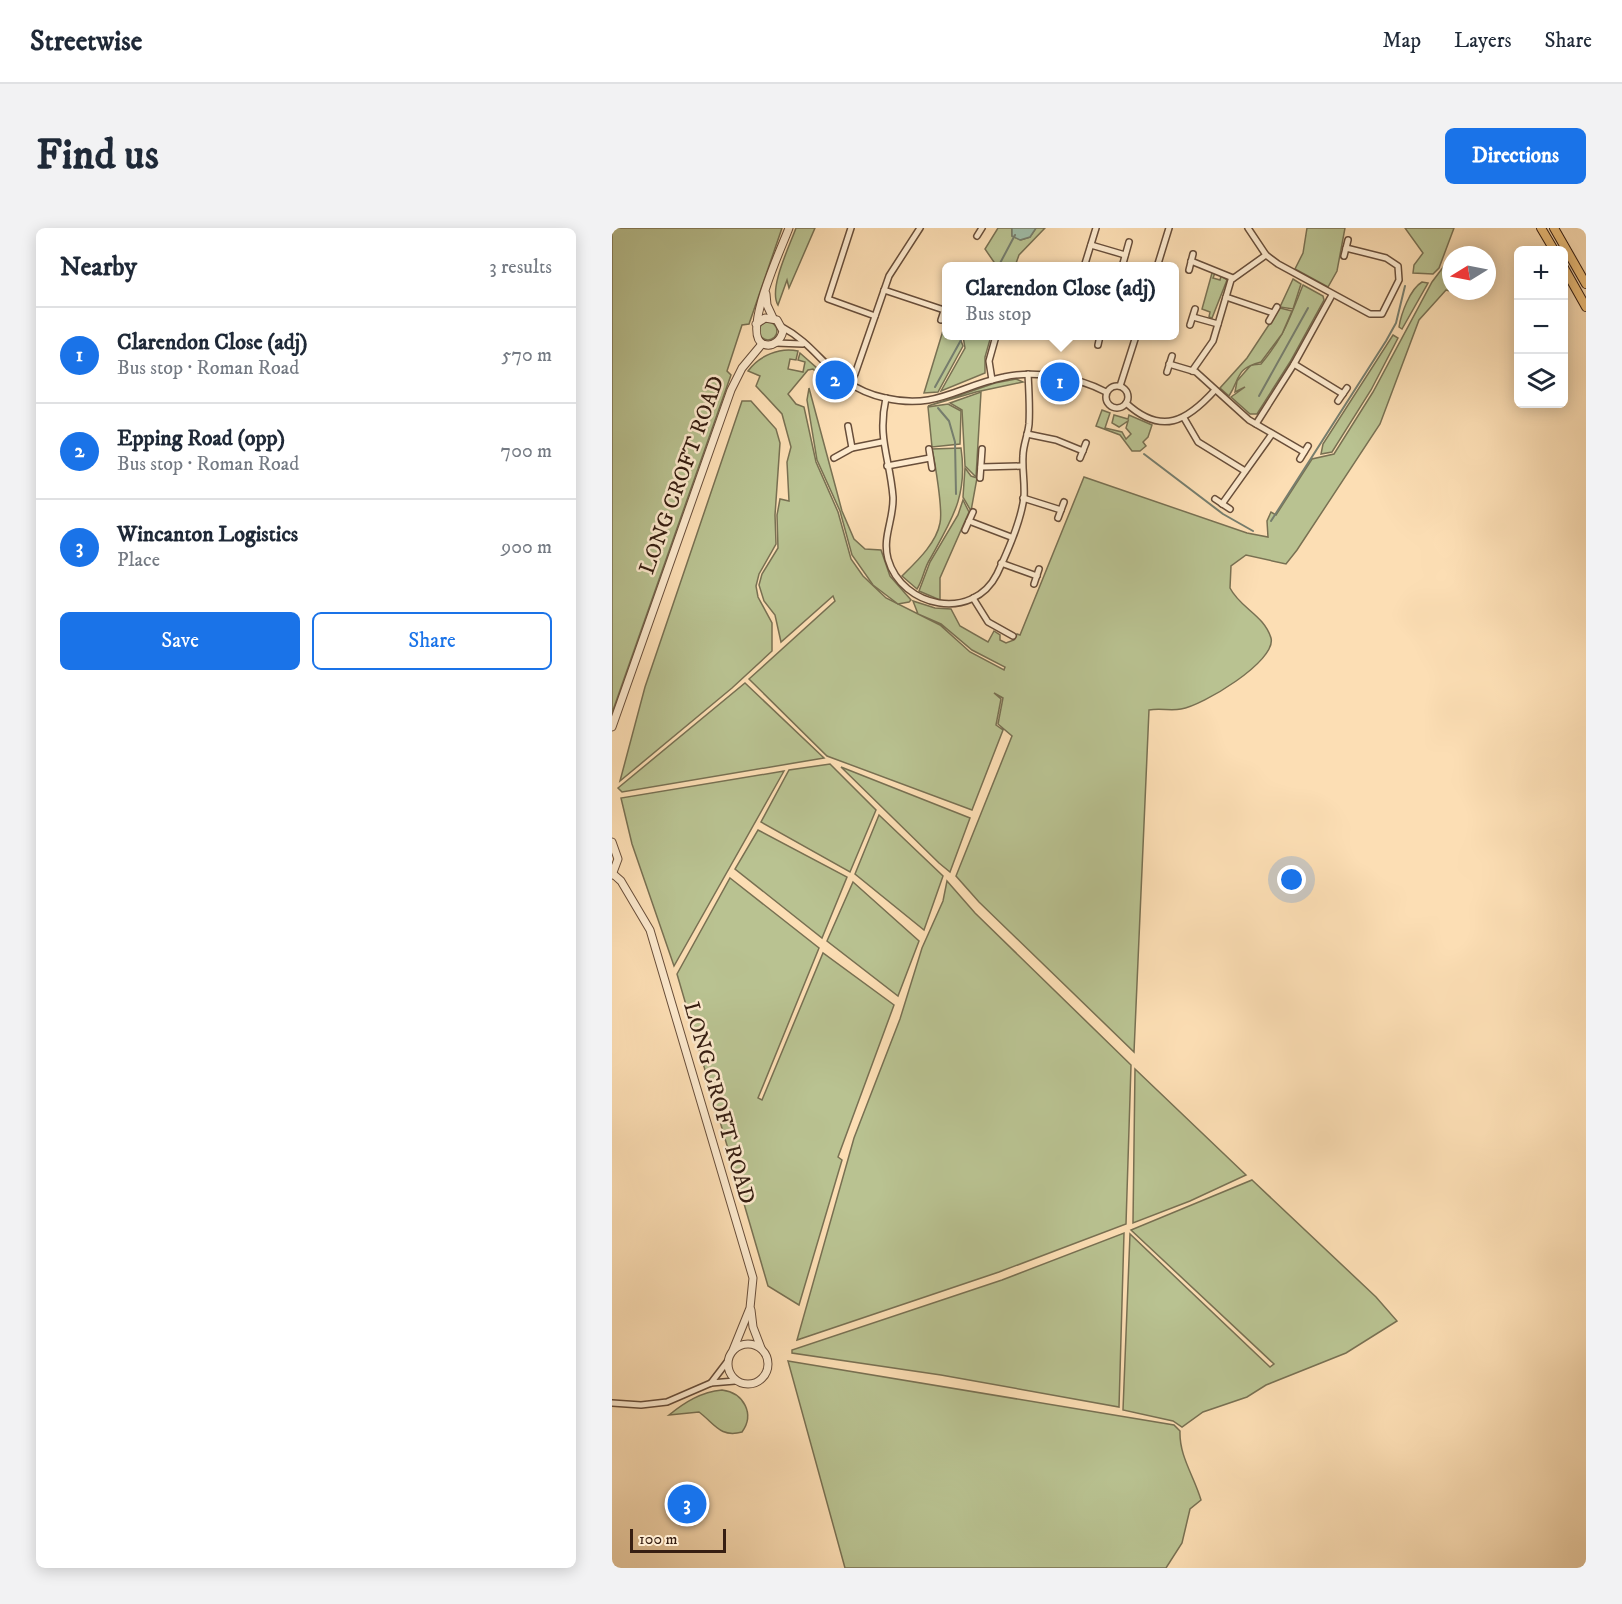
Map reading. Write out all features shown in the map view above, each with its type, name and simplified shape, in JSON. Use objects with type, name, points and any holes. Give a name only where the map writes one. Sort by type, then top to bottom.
[{"type":"highway","points":[[1541,228],[1552,246]]},
{"type":"highway","points":[[1554,228],[1586,284]]},
{"type":"highway","points":[[1568,275],[1586,307]]},
{"type":"street","points":[[789,228],[766,292],[759,305],[756,337],[762,344],[803,344]]},
{"type":"street","points":[[851,228],[828,299],[875,316]]},
{"type":"street","points":[[850,384],[890,276],[920,228]]},
{"type":"street","points":[[977,236],[982,228]]},
{"type":"street","points":[[1085,262],[1096,228]]},
{"type":"street","points":[[1159,262],[1169,228]]},
{"type":"street","points":[[1248,228],[1266,255],[1332,295],[1378,316],[1385,311],[1399,280],[1398,266],[1392,260],[1346,248]]},
{"type":"street","points":[[1344,256],[1348,240]]},
{"type":"street","points":[[1123,262],[1129,242]]},
{"type":"street","points":[[1090,245],[1125,255]]},
{"type":"street","points":[[1189,270],[1193,254]]},
{"type":"street","points":[[1192,371],[1213,341],[1233,278],[1266,255]]},
{"type":"street","points":[[1191,261],[1233,278]]},
{"type":"street","points":[[884,290],[942,306]]},
{"type":"street","points":[[766,292],[767,305],[773,318],[782,327],[795,334],[833,372],[850,384],[886,398],[931,400],[948,397],[992,380],[1028,374],[1057,377],[1106,392]]},
{"type":"street","points":[[1256,424],[1294,364],[1332,295]]},
{"type":"street","points":[[1226,297],[1273,313]]},
{"type":"street","points":[[1269,321],[1277,307]]},
{"type":"street","points":[[1190,325],[1195,309]]},
{"type":"street","points":[[1192,317],[1218,324]]},
{"type":"street","points":[[756,324],[765,318],[773,318]]},
{"type":"street","points":[[776,343],[782,335],[782,327]]},
{"type":"street","points":[[992,380],[989,361],[995,340]]},
{"type":"street","points":[[1098,345],[1100,340]]},
{"type":"street","points":[[1120,386],[1135,340]]},
{"type":"street","name":"LONG CROFT ROAD","points":[[612,727],[731,390],[742,368],[762,344]]},
{"type":"street","points":[[1167,372],[1172,356]]},
{"type":"street","points":[[1169,364],[1192,371],[1256,424],[1304,452]]},
{"type":"street","points":[[1294,364],[1342,394]]},
{"type":"street","points":[[886,398],[881,427],[882,442],[893,501],[886,536],[888,558],[902,584],[915,595],[931,603],[955,604],[973,598],[989,585],[1011,537],[1023,498],[1022,466],[1027,434],[1028,374]]},
{"type":"street","points":[[1120,386],[1128,393],[1126,404],[1117,408],[1110,406],[1106,400],[1106,392],[1111,387],[1120,386]]},
{"type":"street","points":[[1338,401],[1347,388]]},
{"type":"street","points":[[1126,404],[1141,416],[1167,422],[1184,418],[1197,409],[1215,390]]},
{"type":"street","points":[[1184,418],[1198,442],[1245,471]]},
{"type":"street","points":[[848,426],[852,448]]},
{"type":"street","points":[[1027,434],[1056,440],[1083,451]]},
{"type":"street","points":[[1222,504],[1272,434]]},
{"type":"street","points":[[834,458],[852,448],[882,442]]},
{"type":"street","points":[[1080,458],[1086,443]]},
{"type":"street","points":[[1300,459],[1308,446]]},
{"type":"street","points":[[929,449],[932,468]]},
{"type":"street","points":[[980,478],[982,449]]},
{"type":"street","points":[[887,466],[930,458]]},
{"type":"street","points":[[981,467],[1022,466]]},
{"type":"street","points":[[1023,498],[1061,510]]},
{"type":"street","points":[[1215,499],[1230,509]]},
{"type":"street","points":[[1058,518],[1064,502]]},
{"type":"street","points":[[965,530],[973,512]]},
{"type":"street","points":[[969,521],[1011,537]]},
{"type":"street","points":[[1001,563],[1036,576]]},
{"type":"street","points":[[1034,584],[1040,568]]},
{"type":"street","points":[[973,598],[988,622],[1013,636]]},
{"type":"street","points":[[1003,641],[1006,633]]},
{"type":"street","points":[[612,842],[618,859],[612,875]]},
{"type":"street","name":"LONG CROFT ROAD","points":[[612,875],[621,881],[650,930],[753,1278],[750,1308],[733,1350]]},
{"type":"street","points":[[728,1362],[730,1376],[735,1381],[744,1385],[753,1384],[763,1378],[768,1360],[753,1327],[750,1308]]},
{"type":"street","points":[[711,1383],[728,1362],[733,1350],[748,1343],[761,1348]]},
{"type":"street","points":[[612,1403],[642,1405],[675,1401],[711,1383],[735,1381]]},
{"type":"green space","points":[[612,228],[782,228],[749,324],[742,325],[727,371],[731,375],[612,713]]},
{"type":"green space","points":[[796,228],[815,228],[789,288],[787,280],[778,305],[776,289],[778,278]]},
{"type":"green space","points":[[998,228],[1012,228],[1012,236],[1021,240],[1030,237],[1036,228],[1045,228],[1019,255],[1016,262],[994,262],[985,249]]},
{"type":"green space","points":[[1307,228],[1345,228],[1337,271],[1328,287],[1295,269],[1303,253]]},
{"type":"green space","points":[[1405,228],[1454,228],[1447,246],[1442,246],[1442,260],[1439,268],[1433,274],[1413,273],[1414,265],[1423,253]]},
{"type":"green space","points":[[1442,269],[1442,294],[1419,320],[1380,424],[1297,550],[1286,564],[1246,555],[1231,566],[1230,588],[1268,630],[1271,638],[1270,648],[1251,670],[1205,700],[1181,709],[1149,710],[1134,1052],[979,902],[956,876],[1012,736],[998,724],[1003,698],[994,693],[1001,699],[996,725],[1003,730],[972,810],[827,756],[749,679],[835,601],[833,596],[781,642],[775,615],[764,601],[759,585],[762,574],[778,548],[777,515],[780,499],[789,501],[787,462],[791,447],[782,414],[756,386],[760,376],[748,371],[764,357],[784,350],[798,351],[796,360],[790,359],[788,369],[803,372],[805,362],[798,360],[800,353],[818,369],[816,372],[813,369],[808,370],[788,394],[796,404],[804,407],[816,462],[838,512],[851,559],[863,576],[886,598],[918,614],[913,601],[935,608],[951,609],[960,626],[988,642],[994,631],[1000,635],[1000,640],[1006,643],[1014,640],[1017,634],[1020,635],[1084,477],[1247,533],[1268,537],[1267,521],[1271,512],[1276,515],[1312,459],[1334,454],[1373,392],[1432,282]],"holes":[[[918,614],[941,624],[972,650],[1005,667],[1004,670],[970,652],[940,625]]]},
{"type":"green space","points":[[1212,273],[1215,273],[1213,278],[1220,280],[1221,276],[1227,280],[1212,318],[1209,317],[1210,312],[1202,309]]},
{"type":"green space","points":[[1293,279],[1301,284],[1293,309],[1280,307]]},
{"type":"green space","points":[[1422,282],[1428,283],[1402,329],[1399,327],[1407,302]]},
{"type":"green space","points":[[1303,285],[1323,296],[1324,300],[1290,362],[1257,414],[1250,414],[1231,397],[1245,387],[1235,392],[1237,381],[1251,365],[1261,364],[1275,345],[1286,326]]},
{"type":"green space","points":[[1280,308],[1292,311],[1282,334],[1261,362],[1240,374],[1229,396],[1220,388],[1247,358]]},
{"type":"green space","points":[[764,322],[772,322],[777,327],[775,338],[764,340],[759,335],[759,327]]},
{"type":"green space","points":[[942,334],[942,340],[961,340],[963,346],[938,392],[924,393]]},
{"type":"green space","points":[[1393,335],[1398,338],[1371,390],[1332,452],[1321,454],[1323,444]]},
{"type":"green space","points":[[964,340],[990,340],[985,357],[985,373],[941,391],[965,348]]},
{"type":"green space","points":[[1016,379],[1023,382],[976,392],[928,406],[995,383]]},
{"type":"green space","points":[[809,388],[842,511],[854,539],[865,549],[881,550],[890,576],[911,600],[909,602],[898,604],[873,585],[852,555],[840,511],[817,460],[807,400]]},
{"type":"green space","points":[[981,392],[976,477],[965,466],[962,410],[950,403]]},
{"type":"green space","points":[[742,401],[751,401],[776,429],[780,443],[775,515],[776,544],[759,574],[756,586],[758,597],[772,623],[772,651],[732,688],[620,781],[645,687]]},
{"type":"green space","points":[[948,404],[961,411],[960,444],[932,447],[928,407]]},
{"type":"green space","points":[[1102,410],[1110,413],[1105,428],[1122,432],[1126,439],[1131,434],[1126,428],[1128,421],[1119,427],[1112,423],[1114,415],[1128,419],[1129,415],[1152,425],[1148,437],[1143,442],[1146,446],[1140,451],[1132,451],[1120,435],[1096,426]]},
{"type":"green space","points":[[961,448],[963,465],[960,494],[951,519],[917,589],[902,576],[930,545],[940,523],[940,498],[932,449]]},
{"type":"green space","points":[[965,468],[971,476],[977,478],[971,511],[963,497]]},
{"type":"green space","points":[[963,500],[969,512],[940,578],[940,600],[919,591],[930,562],[958,515]]},
{"type":"green space","points":[[745,683],[824,758],[622,792],[618,788]]},
{"type":"green space","points":[[830,764],[876,810],[850,872],[761,822],[789,770]]},
{"type":"green space","points":[[841,767],[970,818],[950,872],[939,863]]},
{"type":"green space","points":[[784,771],[674,966],[632,844],[621,798]]},
{"type":"green space","points":[[879,815],[943,876],[924,930],[855,874]]},
{"type":"green space","points":[[758,830],[847,877],[822,938],[735,869]]},
{"type":"green space","points":[[730,878],[819,948],[758,1098],[762,1100],[823,953],[894,1005],[838,1157],[842,1160],[799,1305],[768,1286],[677,974]]},
{"type":"green space","points":[[947,881],[975,913],[1131,1065],[1126,1224],[999,1272],[797,1340],[854,1138],[900,1019],[922,948],[943,901]]},
{"type":"green space","points":[[853,882],[919,941],[898,996],[827,941]]},
{"type":"green space","points":[[1135,1069],[1246,1175],[1190,1201],[1133,1223]]},
{"type":"green space","points":[[1252,1180],[1376,1297],[1397,1321],[1346,1353],[1266,1385],[1247,1397],[1203,1412],[1182,1427],[1173,1421],[1123,1410],[1130,1234],[1270,1367],[1274,1364],[1131,1230]]},
{"type":"green space","points":[[1124,1233],[1119,1407],[941,1375],[792,1353],[792,1350],[1002,1280]]},
{"type":"green space","points":[[788,1361],[1174,1425],[1180,1431],[1184,1457],[1201,1500],[1190,1509],[1182,1543],[1166,1568],[845,1568]]},
{"type":"green space","points":[[722,1390],[736,1395],[745,1405],[747,1418],[742,1432],[723,1431],[699,1412],[669,1415],[694,1398]]},
{"type":"shaded area","points":[[1012,228],[1036,228],[1030,237],[1020,240],[1012,236]]},
{"type":"waterway","points":[[1001,262],[1015,235]]},
{"type":"waterway","points":[[1271,521],[1386,341],[1396,323],[1405,286]]},
{"type":"waterway","points":[[1259,396],[1308,308]]},
{"type":"waterway","points":[[935,387],[961,340]]},
{"type":"waterway","points":[[938,408],[949,421],[955,442],[956,494]]},
{"type":"waterway","points":[[1144,454],[1223,514],[1253,531]]},
{"type":"place","name":"Epping Road (opp)","points":[[835,380]]},
{"type":"place","name":"Clarendon Close (adj)","points":[[1060,382]]},
{"type":"place","name":"Wincanton Logistics","points":[[687,1504]]}]
